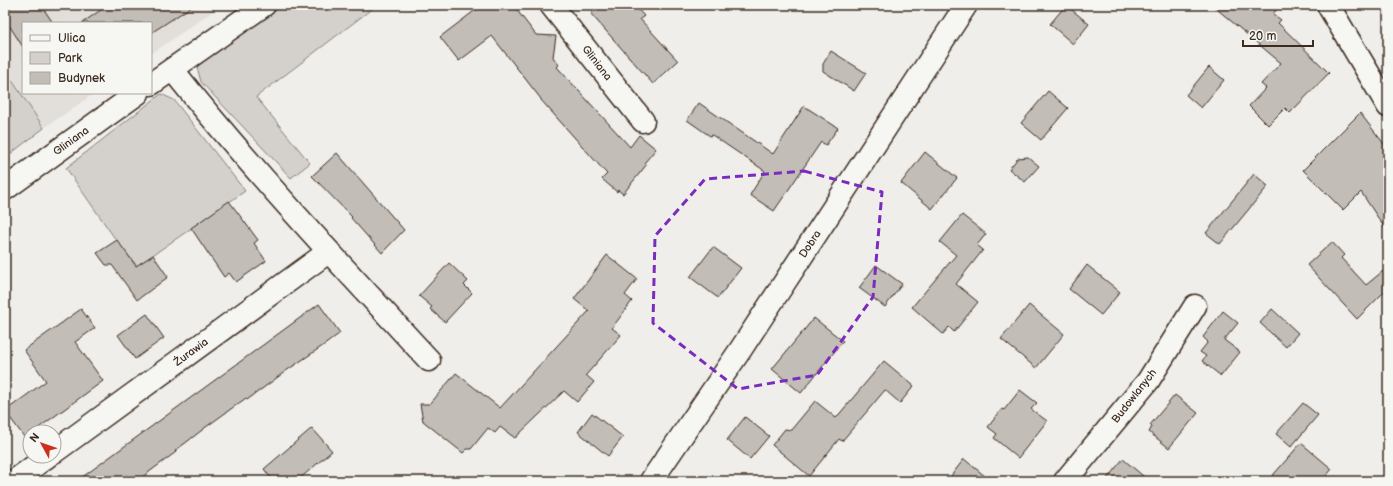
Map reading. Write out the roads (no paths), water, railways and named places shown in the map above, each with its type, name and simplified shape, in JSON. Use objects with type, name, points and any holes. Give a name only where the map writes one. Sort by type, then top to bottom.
[{"type":"street","points":[[152,83],[264,5]]},
{"type":"street","name":"Gliniana","points":[[551,5],[643,121]]},
{"type":"street","name":"Dobra","points":[[651,481],[741,349],[966,5]]},
{"type":"street","points":[[1328,5],[1388,106]]},
{"type":"street","points":[[172,68],[199,103],[328,252],[429,360]]},
{"type":"street","name":"Gliniana","points":[[5,189],[137,94]]},
{"type":"street","name":"Żurawia","points":[[62,446],[328,252]]},
{"type":"street","name":"Budowlanych","points":[[1065,481],[1148,381],[1195,306]]},
{"type":"street","points":[[14,481],[37,464]]}]
